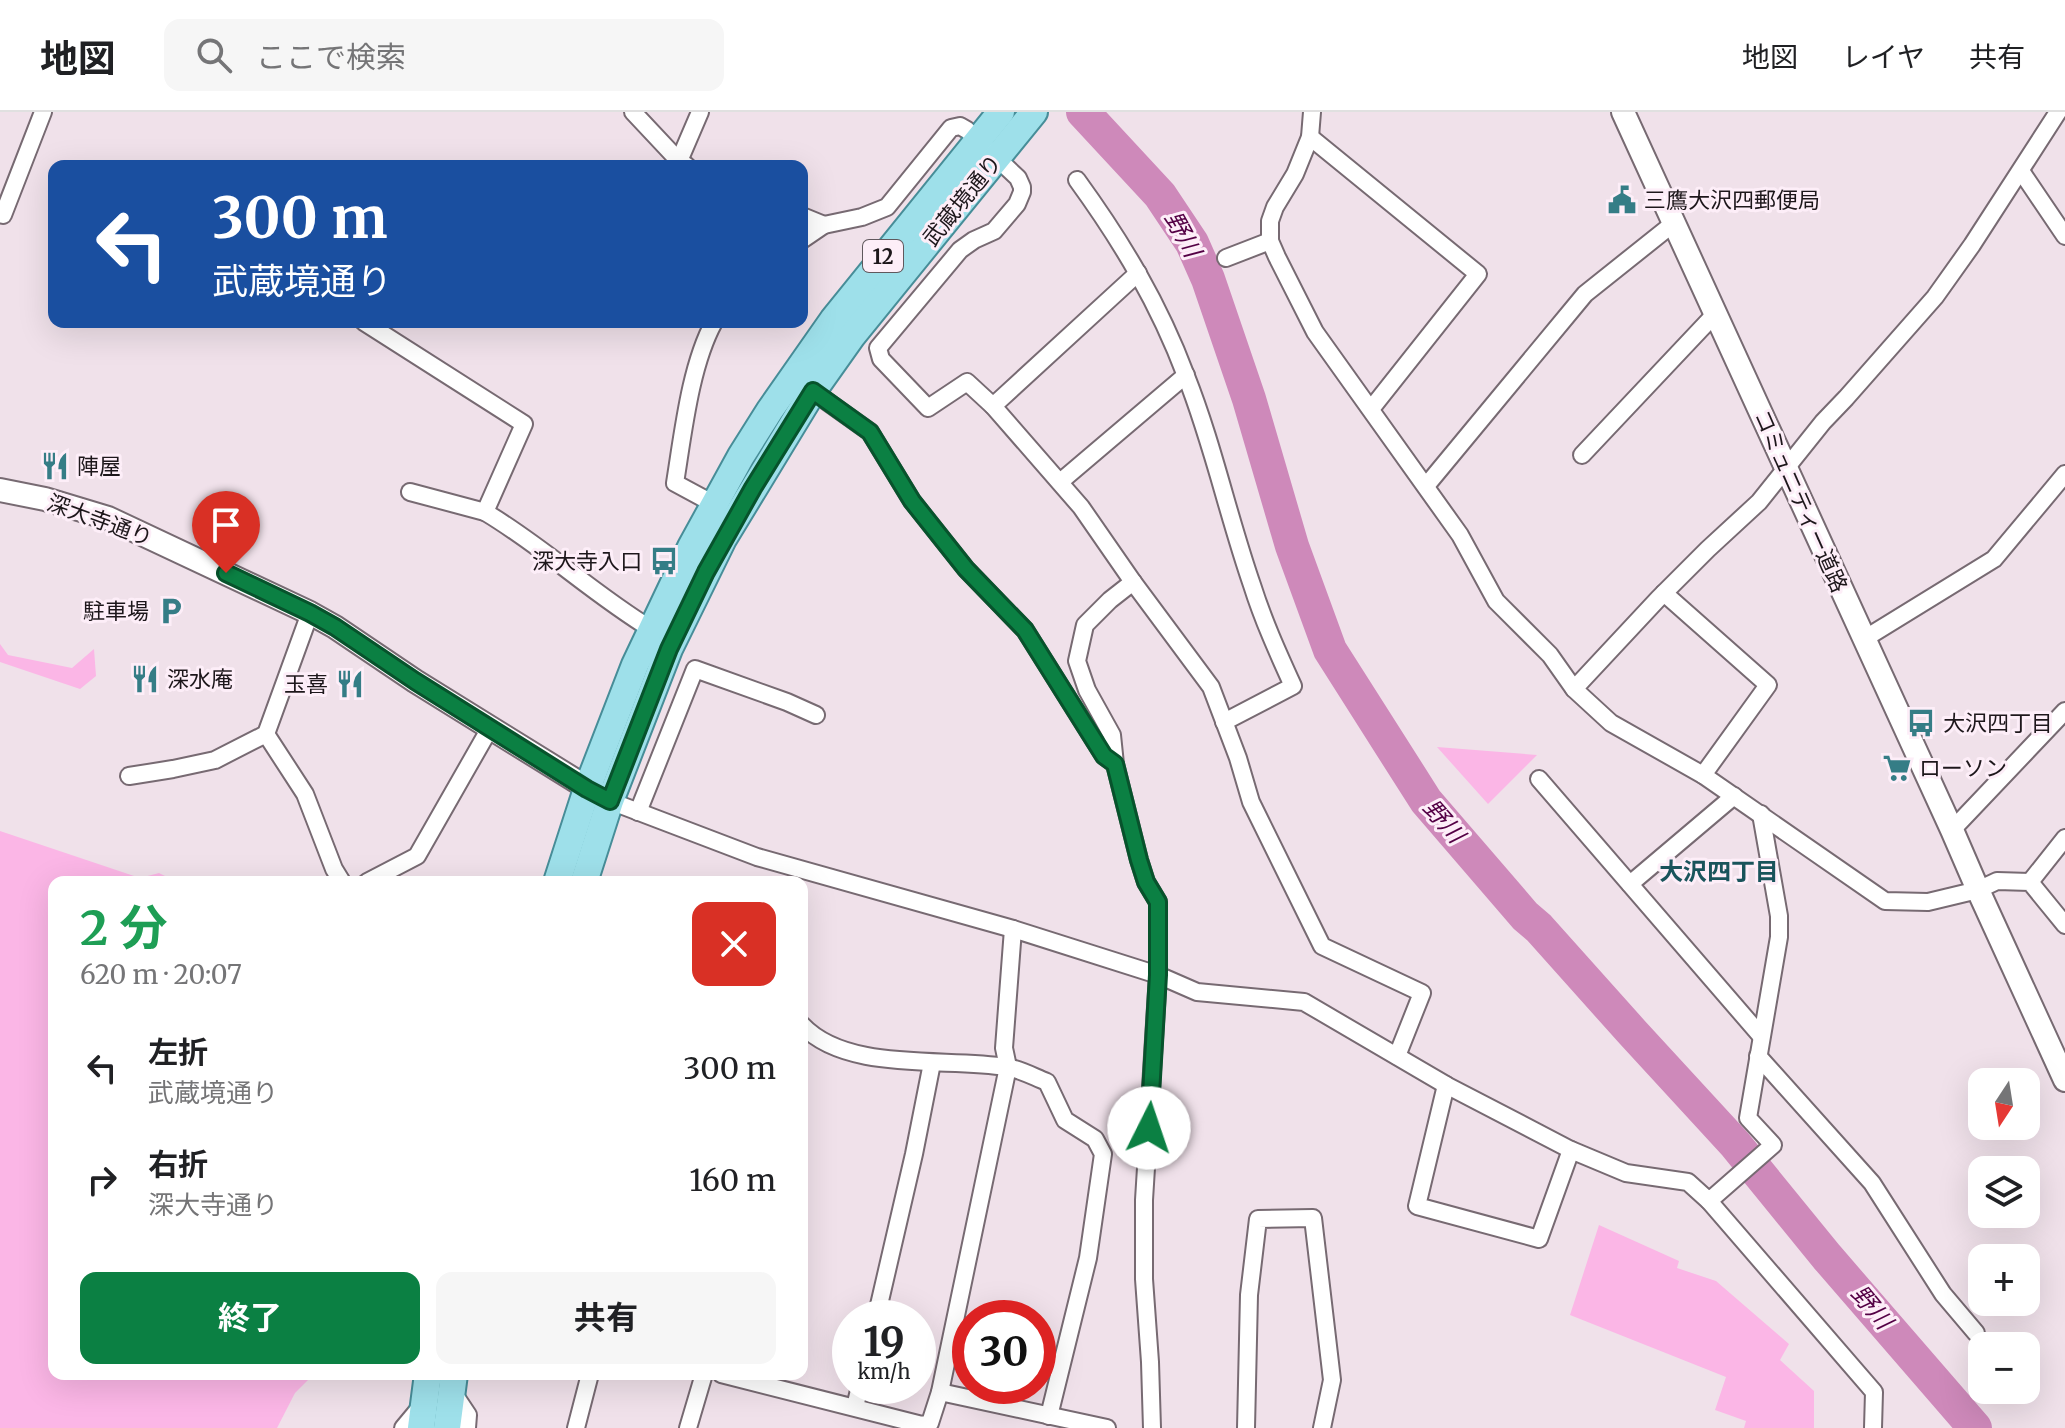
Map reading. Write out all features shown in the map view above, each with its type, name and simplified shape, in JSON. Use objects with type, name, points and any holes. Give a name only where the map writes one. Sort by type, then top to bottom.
[{"type":"main road","name":"武蔵境通り","points":[[585,876],[598,795],[619,703],[651,629],[714,504],[763,421],[852,336],[896,280],[988,148],[1001,112]]},
{"type":"main road","name":"武蔵境通り","points":[[988,148],[1031,116]]},
{"type":"main road","name":"武蔵境通り","points":[[560,876],[723,539],[803,384]]},
{"type":"main road","points":[[675,579],[686,583],[703,557],[723,539]]},
{"type":"main road","points":[[423,1415],[427,1380]]},
{"type":"main road","points":[[447,1428],[453,1382]]},
{"type":"street","points":[[0,214],[3,215],[43,112]]},
{"type":"street","points":[[633,112],[680,160]]},
{"type":"street","points":[[684,160],[700,112]]},
{"type":"street","points":[[1312,112],[1310,137],[1270,221],[1270,241],[1315,332],[1460,535],[1496,601],[1550,655],[1574,689],[1611,723],[1703,775],[1885,901],[1928,902],[1978,890],[1997,881],[2030,882],[2065,925]]},
{"type":"street","name":"コミュニティー道路","points":[[1623,112],[2065,1080]]},
{"type":"street","points":[[1574,689],[1664,593],[1759,502],[1823,422],[1935,297],[2058,112]]},
{"type":"street","points":[[808,236],[824,225],[862,217],[887,207],[951,128],[960,126],[1018,178],[1022,192],[1017,204],[994,231],[960,250],[878,348],[881,359],[928,408],[967,382],[993,406],[1081,507],[1211,687],[1251,802],[1322,946],[1422,993],[1397,1056]]},
{"type":"street","points":[[1310,137],[1478,274],[1371,409]]},
{"type":"street","points":[[2021,171],[2065,236]]},
{"type":"street","points":[[1077,180],[1111,227],[1138,273],[1186,375],[1252,586],[1293,686],[1224,722]]},
{"type":"street","points":[[808,218],[824,225]]},
{"type":"street","points":[[1426,486],[1585,294],[1674,223]]},
{"type":"street","points":[[1226,258],[1270,241]]},
{"type":"street","points":[[993,406],[1138,273]]},
{"type":"street","points":[[1582,455],[1716,313]]},
{"type":"street","points":[[373,328],[524,424],[485,512]]},
{"type":"street","points":[[711,328],[702,348],[695,377],[675,483],[714,504]]},
{"type":"street","points":[[1060,482],[1186,375]]},
{"type":"street","points":[[803,384],[870,432],[912,501],[966,569],[1025,630],[1104,756],[1115,764]]},
{"type":"street","points":[[1864,639],[1994,559],[2065,474]]},
{"type":"street","name":"深大寺通り","points":[[0,490],[45,499],[108,518],[310,613],[598,795]]},
{"type":"street","points":[[410,492],[485,512],[518,532],[624,613],[651,629]]},
{"type":"street","points":[[1133,582],[1085,625],[1077,661],[1087,690],[1112,735],[1115,764],[1139,860],[1146,882],[1158,902],[1158,975],[1144,1200],[1144,1279],[1152,1428]]},
{"type":"street","points":[[1664,593],[1768,685],[1703,775]]},
{"type":"street","points":[[129,776],[215,760],[266,734],[310,613]]},
{"type":"street","points":[[638,812],[695,669],[816,715]]},
{"type":"street","points":[[1952,830],[2065,711]]},
{"type":"street","points":[[379,876],[417,856],[490,728]]},
{"type":"street","points":[[266,734],[305,794],[338,876]]},
{"type":"street","points":[[1539,779],[1761,1036]]},
{"type":"street","points":[[598,795],[757,857],[1013,929],[1158,975],[1197,992],[1304,1002],[1446,1085],[1571,1150],[1626,1173],[1688,1182],[1710,1199],[1874,1392],[1873,1428]]},
{"type":"street","points":[[1630,884],[1734,796]]},
{"type":"street","points":[[1710,1199],[1773,1145],[1748,1118],[1779,937],[1779,916],[1761,814]]},
{"type":"street","points":[[2030,882],[2065,838]]},
{"type":"street","points":[[745,1380],[922,1426],[930,1423],[940,1392],[1008,1067],[1004,1048],[1013,929]]},
{"type":"street","points":[[808,1031],[836,1048],[889,1060],[1008,1067],[1047,1082],[1065,1120],[1095,1139],[1103,1154],[1088,1258],[1049,1416]]},
{"type":"street","points":[[1758,1056],[1872,1183],[1943,1294],[1975,1332]]},
{"type":"street","points":[[880,1300],[932,1063]]},
{"type":"street","points":[[1446,1085],[1417,1206],[1539,1239],[1571,1150]]},
{"type":"street","points":[[1246,1428],[1249,1295],[1258,1219],[1313,1218],[1332,1380],[1322,1428]]},
{"type":"street","points":[[576,1428],[588,1380]]},
{"type":"street","points":[[688,1428],[702,1380]]},
{"type":"street","points":[[453,1382],[468,1415],[467,1428]]},
{"type":"street","points":[[940,1392],[1107,1428]]},
{"type":"street","points":[[403,1428],[423,1415]]},
{"type":"shaded area","points":[[0,644],[8,655],[72,668],[94,649],[96,676],[80,689],[0,662]]},
{"type":"shaded area","points":[[1437,747],[1537,755],[1488,804]]},
{"type":"shaded area","points":[[0,831],[134,876],[48,876],[48,1380],[308,1380],[295,1393],[277,1428],[0,1428]]},
{"type":"shaded area","points":[[1599,1225],[1679,1261],[1677,1268],[1716,1281],[1789,1344],[1780,1360],[1814,1391],[1814,1428],[1744,1428],[1746,1421],[1715,1410],[1726,1377],[1570,1315]]},
{"type":"waterway","name":"野川","points":[[1083,112],[1160,195],[1192,243],[1208,279],[1249,399],[1292,546],[1330,650],[1426,801],[1525,916],[1735,1144],[1827,1257],[1975,1428]]},
{"type":"place","name":"三鷹大沢四郵便局","points":[[1622,200]]},
{"type":"place","name":"陣屋","points":[[55,466]]},
{"type":"place","name":"深大寺入口","points":[[664,561]]},
{"type":"place","name":"駐車場","points":[[171,611]]},
{"type":"place","name":"深水庵","points":[[145,679]]},
{"type":"place","name":"玉喜","points":[[350,684]]},
{"type":"place","name":"大沢四丁目","points":[[1921,723]]},
{"type":"place","name":"ローソン","points":[[1897,768]]},
{"type":"district","name":"大沢四丁目","points":[[1719,871]]},
{"type":"route","points":[[226,573],[335,627],[415,681],[610,801],[669,649],[706,572],[813,391],[870,432],[912,501],[966,569],[1025,630],[1104,756],[1115,764],[1139,860],[1146,882],[1158,902],[1158,975],[1149,1128]]}]
